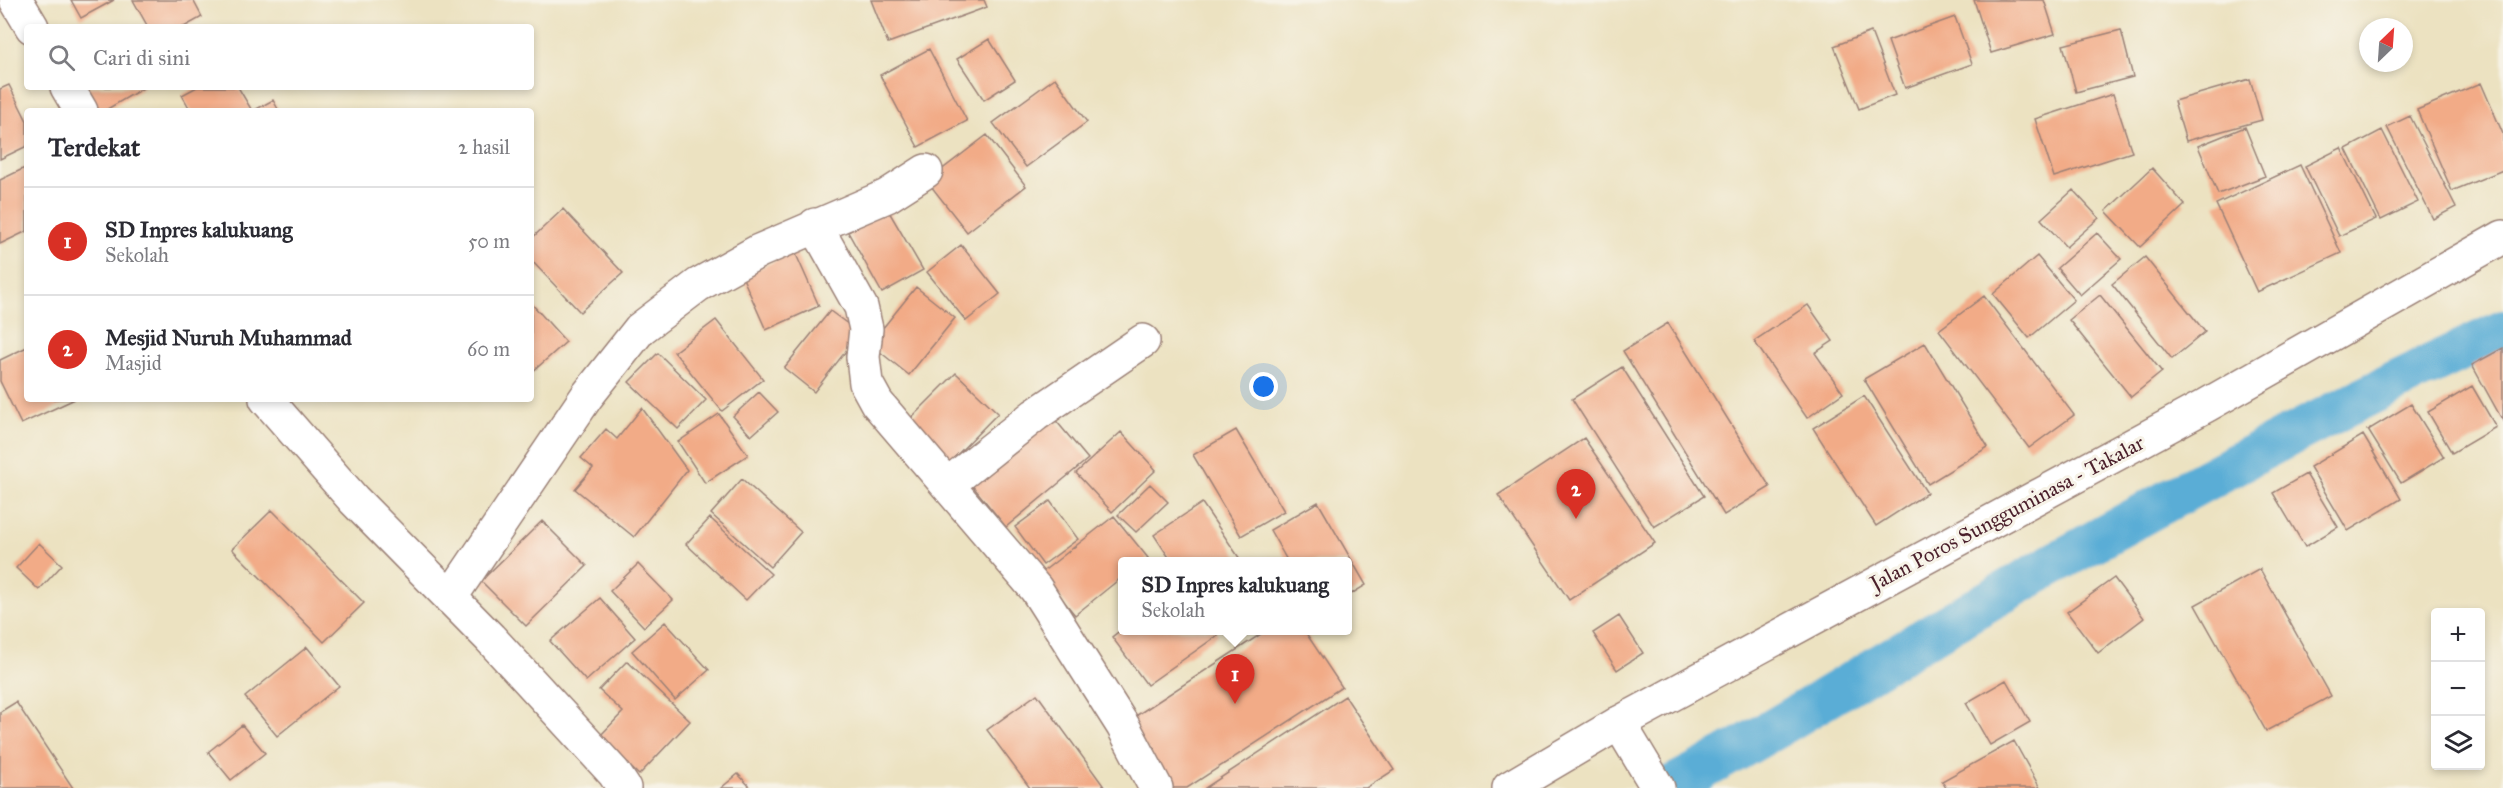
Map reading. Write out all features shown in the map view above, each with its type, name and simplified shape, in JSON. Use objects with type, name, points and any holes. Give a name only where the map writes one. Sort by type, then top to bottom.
[{"type":"main road","points":[[16,0],[30,24]]},
{"type":"main road","points":[[69,90],[79,108]]},
{"type":"main road","points":[[450,598],[587,396],[640,329],[698,285],[759,251],[887,196],[926,171]]},
{"type":"main road","points":[[815,225],[861,307],[866,329],[862,357],[866,383],[877,403],[1036,589],[1123,726],[1156,788]]},
{"type":"main road","name":"Jalan Poros Sungguminasa - Takalar","points":[[1509,788],[1620,723],[2197,411],[2503,237]]},
{"type":"main road","points":[[947,485],[1027,421],[1143,341]]},
{"type":"main road","points":[[269,402],[354,500],[537,689],[614,773],[624,788]]},
{"type":"main road","points":[[1620,723],[1655,783]]},
{"type":"building","points":[[71,0],[114,0],[81,18]]},
{"type":"building","points":[[133,0],[193,0],[202,17],[189,24],[146,24]]},
{"type":"building","points":[[871,0],[984,0],[987,7],[888,43]]},
{"type":"building","points":[[1974,0],[2044,0],[2055,34],[1991,53]]},
{"type":"building","points":[[1955,17],[1972,64],[1905,88],[1888,41]]},
{"type":"building","points":[[2121,30],[2133,77],[2076,92],[2063,45]]},
{"type":"building","points":[[1871,32],[1895,95],[1859,109],[1834,46]]},
{"type":"building","points":[[989,39],[1015,80],[984,100],[957,59]]},
{"type":"building","points":[[929,49],[967,121],[918,147],[880,75]]},
{"type":"building","points":[[1055,78],[1087,122],[1026,167],[993,123]]},
{"type":"building","points":[[2250,79],[2262,120],[2186,141],[2174,101]]},
{"type":"building","points":[[2481,83],[2503,134],[2503,170],[2452,191],[2417,110]]},
{"type":"building","points":[[9,85],[24,115],[24,147],[0,159],[0,89]]},
{"type":"building","points":[[80,90],[140,90],[109,108],[90,108]]},
{"type":"building","points":[[191,90],[240,90],[250,108],[189,108],[182,95]]},
{"type":"building","points":[[2113,94],[2132,152],[2054,177],[2035,119]]},
{"type":"building","points":[[273,100],[277,108],[258,108]]},
{"type":"building","points":[[2410,116],[2456,207],[2433,219],[2387,127]]},
{"type":"building","points":[[2245,127],[2265,176],[2218,194],[2198,146]]},
{"type":"building","points":[[2382,130],[2418,202],[2381,220],[2346,149]]},
{"type":"building","points":[[987,135],[1026,186],[967,232],[927,181]]},
{"type":"building","points":[[2341,148],[2376,219],[2339,236],[2305,166]]},
{"type":"building","points":[[2300,165],[2341,253],[2257,292],[2216,204]]},
{"type":"building","points":[[24,168],[24,232],[0,244],[0,180]]},
{"type":"building","points":[[2152,168],[2185,205],[2140,247],[2106,211]]},
{"type":"building","points":[[2073,190],[2099,218],[2066,247],[2041,219]]},
{"type":"building","points":[[563,209],[623,273],[580,312],[534,263],[534,236]]},
{"type":"building","points":[[888,210],[923,270],[882,293],[848,232]]},
{"type":"building","points":[[2097,233],[2121,259],[2080,295],[2057,268]]},
{"type":"building","points":[[961,245],[1000,294],[966,321],[927,272]]},
{"type":"building","points":[[795,252],[819,306],[766,330],[742,276]]},
{"type":"building","points":[[2037,256],[2074,300],[2029,338],[1993,294]]},
{"type":"building","points":[[2145,257],[2205,332],[2172,359],[2112,284]]},
{"type":"building","points":[[916,287],[955,318],[909,375],[870,344]]},
{"type":"building","points":[[2100,295],[2162,372],[2131,397],[2069,320]]},
{"type":"building","points":[[1984,296],[2074,415],[2029,448],[1939,330]]},
{"type":"building","points":[[1808,305],[1833,341],[1815,353],[1843,393],[1807,418],[1754,341]]},
{"type":"building","points":[[534,306],[566,342],[534,370]]},
{"type":"building","points":[[830,311],[860,333],[814,392],[784,368]]},
{"type":"building","points":[[716,320],[763,379],[722,411],[674,352]]},
{"type":"building","points":[[1668,323],[1770,487],[1724,515],[1623,351]]},
{"type":"building","points":[[1925,343],[1988,447],[1928,484],[1864,379]]},
{"type":"building","points":[[24,348],[24,402],[69,402],[21,424],[0,381],[0,360]]},
{"type":"building","points":[[2503,348],[2503,421],[2472,365]]},
{"type":"building","points":[[658,353],[706,400],[678,429],[629,382]]},
{"type":"building","points":[[1622,367],[1704,496],[1654,527],[1572,399]]},
{"type":"building","points":[[956,373],[998,413],[947,465],[905,424]]},
{"type":"building","points":[[2472,386],[2496,427],[2452,453],[2428,412]]},
{"type":"building","points":[[759,392],[778,412],[751,436],[733,416]]},
{"type":"building","points":[[1864,396],[1927,493],[1876,526],[1813,428]]},
{"type":"building","points":[[2411,404],[2444,457],[2401,483],[2368,430]]},
{"type":"building","points":[[642,408],[687,470],[634,537],[575,489],[593,468],[581,458],[606,429],[617,439]]},
{"type":"building","points":[[719,414],[748,455],[705,483],[678,442]]},
{"type":"building","points":[[1052,416],[1088,459],[1006,527],[971,484]]},
{"type":"building","points":[[1236,430],[1284,511],[1241,536],[1193,455]]},
{"type":"building","points":[[1121,432],[1156,470],[1112,512],[1076,473]]},
{"type":"building","points":[[2363,435],[2401,499],[2348,531],[2310,467]]},
{"type":"building","points":[[1584,438],[1655,543],[1569,600],[1498,495]]},
{"type":"building","points":[[2306,474],[2338,527],[2305,547],[2273,493]]},
{"type":"building","points":[[742,479],[801,532],[770,567],[711,514]]},
{"type":"building","points":[[1150,484],[1168,502],[1136,532],[1118,515]]},
{"type":"building","points":[[1050,501],[1078,539],[1043,565],[1015,527]]},
{"type":"building","points":[[1318,502],[1350,557],[1285,557],[1270,530]]},
{"type":"building","points":[[1202,503],[1239,557],[1169,557],[1154,535]]},
{"type":"building","points":[[272,510],[364,603],[324,642],[232,549]]},
{"type":"building","points":[[1114,516],[1147,557],[1118,557],[1118,580],[1075,615],[1041,573]]},
{"type":"building","points":[[710,518],[771,574],[746,600],[686,544]]},
{"type":"building","points":[[542,521],[587,566],[526,626],[481,581]]},
{"type":"building","points":[[39,543],[62,565],[39,590],[16,568]]},
{"type":"building","points":[[1352,561],[1366,585],[1352,594]]},
{"type":"building","points":[[638,564],[673,600],[644,627],[610,591]]},
{"type":"building","points":[[2260,569],[2331,696],[2266,731],[2195,605]]},
{"type":"building","points":[[2114,578],[2144,618],[2098,653],[2067,612]]},
{"type":"building","points":[[600,598],[635,638],[586,681],[550,641]]},
{"type":"building","points":[[1619,616],[1643,653],[1617,670],[1593,633]]},
{"type":"building","points":[[665,622],[709,670],[675,700],[632,651]]},
{"type":"building","points":[[1118,632],[1118,635],[1218,635],[1147,685],[1112,637]]},
{"type":"building","points":[[1259,635],[1307,635],[1342,687],[1187,788],[1173,788],[1128,721]]},
{"type":"building","points":[[307,647],[339,686],[277,736],[245,697]]},
{"type":"building","points":[[627,661],[690,721],[639,775],[599,737],[623,712],[599,690]]},
{"type":"building","points":[[2006,680],[2030,722],[1990,745],[1966,703]]},
{"type":"building","points":[[1037,694],[1105,788],[1030,788],[987,730]]},
{"type":"building","points":[[1345,696],[1394,770],[1366,788],[1205,788]]},
{"type":"building","points":[[16,702],[73,788],[0,788],[0,712]]},
{"type":"building","points":[[242,725],[265,753],[231,780],[208,752]]},
{"type":"building","points":[[2014,741],[2040,788],[1946,788],[1942,781]]},
{"type":"building","points":[[738,774],[751,788],[721,788]]},
{"type":"waterway","points":[[1668,788],[1790,720],[1990,600],[2116,529],[2372,393],[2503,331]]},
{"type":"place","name":"Mesjid Nuruh Muhammad","points":[[1576,519]]},
{"type":"place","name":"SD Inpres kalukuang","points":[[1235,704]]}]
